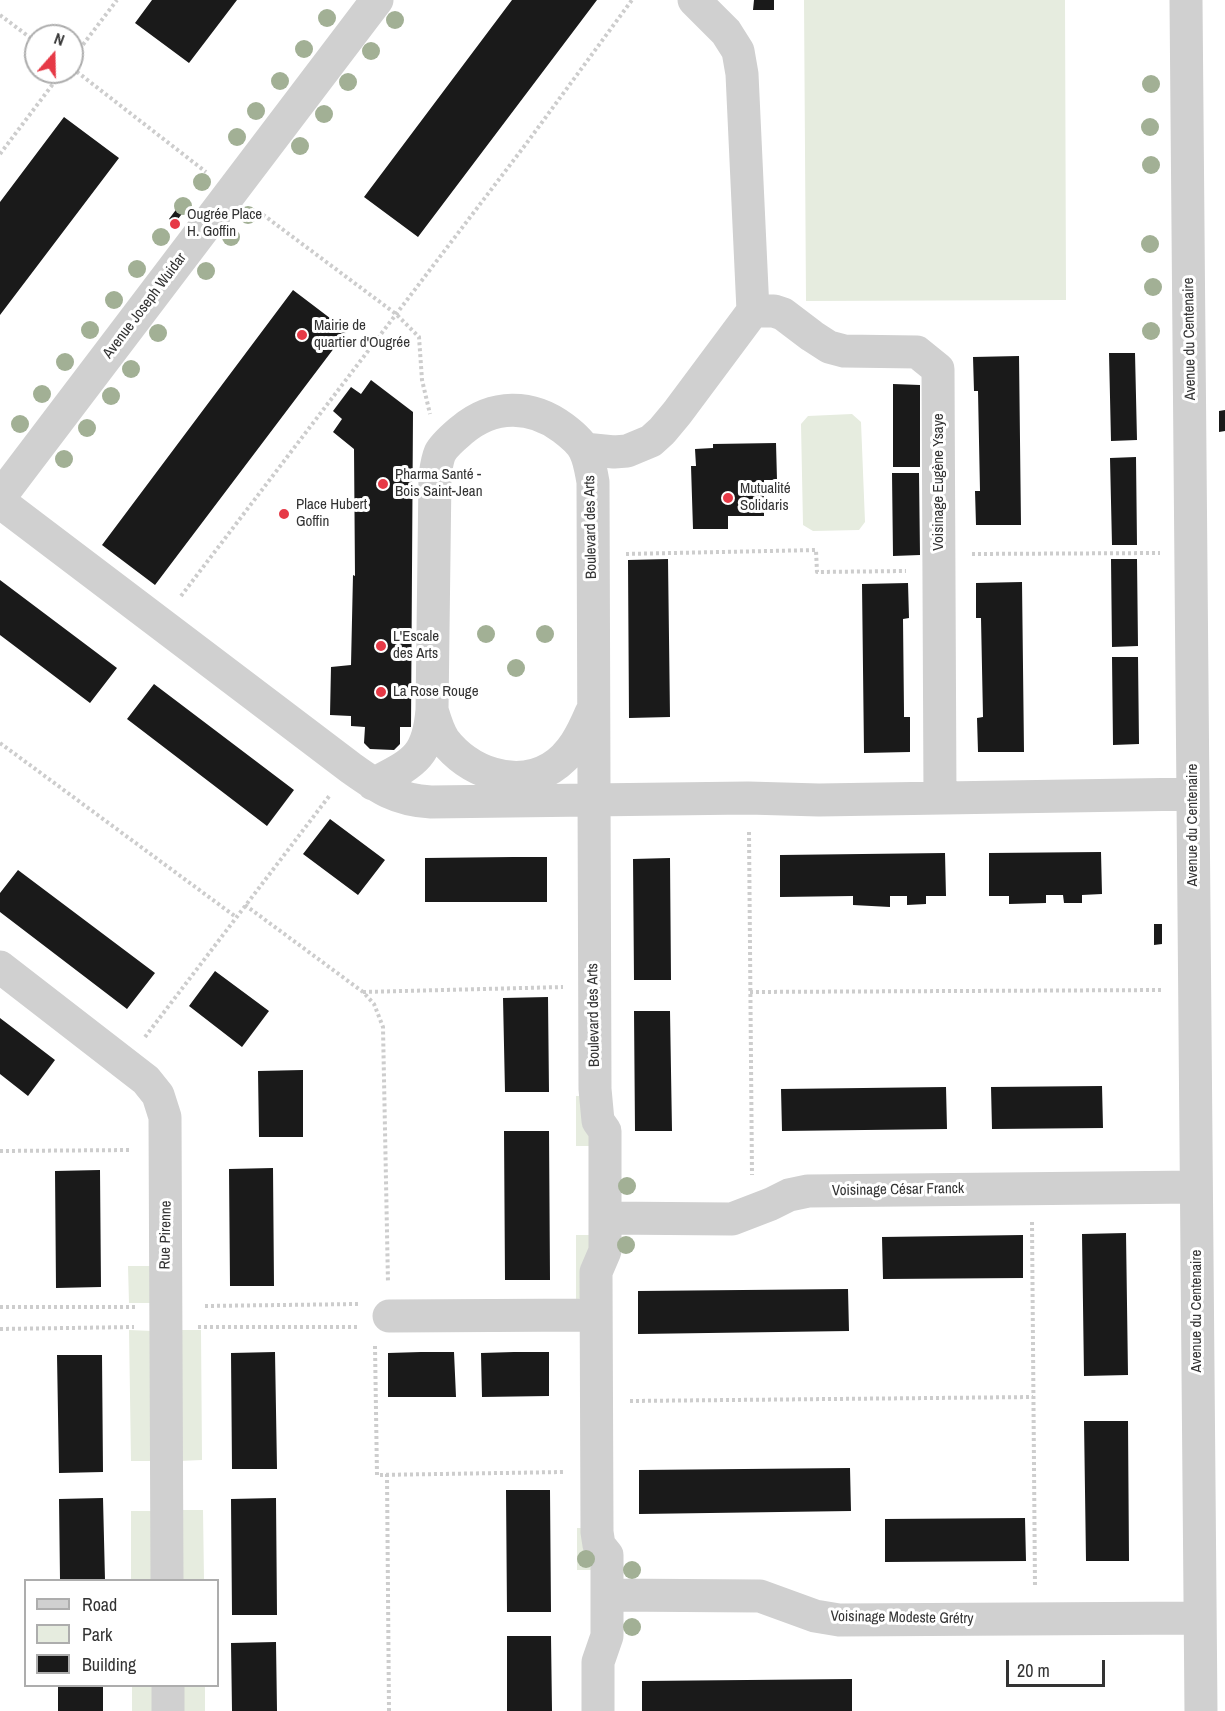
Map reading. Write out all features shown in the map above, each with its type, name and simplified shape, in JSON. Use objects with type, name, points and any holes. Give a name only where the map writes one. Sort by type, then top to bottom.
[{"type":"street","name":"Avenue Joseph Wuidar","points":[[0,497],[377,0]]},
{"type":"street","points":[[440,453],[454,436],[480,417],[496,411],[514,410],[543,416],[569,433],[584,449],[627,451],[651,441],[677,413],[753,311],[742,74],[738,51],[726,32],[694,0]]},
{"type":"street","name":"Avenue du Centenaire","points":[[1186,0],[1200,1618],[1213,1651],[1201,1711]]},
{"type":"street","name":"Voisinage Eugène Ysaye","points":[[753,311],[774,311],[783,314],[820,341],[844,351],[917,352],[938,369],[940,798]]},
{"type":"street","name":"Boulevard des Arts","points":[[584,449],[590,464],[592,482],[595,1109],[598,1121],[605,1131],[605,1251],[596,1272],[596,1402],[597,1532],[599,1545],[607,1555],[607,1636],[598,1662],[598,1711]]},
{"type":"street","name":"Boulevard des Arts","points":[[362,776],[402,769],[413,761],[423,748],[430,733],[435,476],[440,453]]},
{"type":"street","points":[[0,502],[388,794],[419,801],[748,798],[819,800],[1193,794]]},
{"type":"street","name":"Boulevard des Arts","points":[[432,710],[443,738],[467,762],[480,770],[511,778],[535,775],[550,769],[563,759],[582,734],[592,711]]},
{"type":"street","name":"Rue Pirenne","points":[[0,967],[146,1080],[158,1095],[165,1117],[167,1579]]},
{"type":"street","name":"Voisinage César Franck","points":[[605,1218],[732,1219],[789,1195],[808,1191],[1196,1187]]},
{"type":"street","points":[[384,1319],[596,1315]]},
{"type":"street","name":"Voisinage Modeste Grétry","points":[[607,1595],[760,1596],[815,1616],[839,1620],[1200,1618]]},
{"type":"street","points":[[168,1687],[168,1711]]},
{"type":"path","points":[[84,43],[117,0]]},
{"type":"path","points":[[160,623],[526,144],[632,0]]},
{"type":"path","points":[[0,15],[24,33]]},
{"type":"path","points":[[84,77],[396,315],[419,337],[422,380],[440,453]]},
{"type":"path","points":[[0,154],[53,84]]},
{"type":"path","points":[[592,555],[816,550],[817,572],[939,563],[1190,553]]},
{"type":"path","points":[[0,742],[236,917]]},
{"type":"path","points":[[125,1063],[246,904],[362,776]]},
{"type":"path","points":[[748,798],[752,1212]]},
{"type":"path","points":[[246,904],[363,992],[374,1004],[383,1027],[384,1319],[377,1475],[597,1471]]},
{"type":"path","points":[[363,992],[593,986]]},
{"type":"path","points":[[750,992],[1195,990]]},
{"type":"path","points":[[0,1151],[166,1149]]},
{"type":"path","points":[[1032,1188],[1036,1619]]},
{"type":"path","points":[[206,1306],[384,1319]]},
{"type":"path","points":[[0,1307],[165,1307]]},
{"type":"path","points":[[596,1402],[1033,1398]]},
{"type":"path","points":[[387,1474],[389,1711]]},
{"type":"green space","points":[[804,0],[1065,0],[1066,300],[806,301]]},
{"type":"green space","points":[[852,414],[861,422],[865,522],[859,530],[813,531],[803,525],[801,424],[808,416]]},
{"type":"green space","points":[[576,1096],[586,1096],[595,1146],[576,1146]]},
{"type":"green space","points":[[576,1235],[596,1235],[581,1298],[576,1300]]},
{"type":"green space","points":[[128,1266],[152,1266],[153,1303],[129,1303]]},
{"type":"green space","points":[[129,1330],[153,1331],[154,1461],[131,1461]]},
{"type":"green space","points":[[178,1330],[201,1330],[202,1460],[179,1461]]},
{"type":"green space","points":[[179,1510],[203,1510],[204,1579],[180,1579]]},
{"type":"green space","points":[[131,1511],[154,1511],[155,1579],[131,1579]]},
{"type":"green space","points":[[577,1528],[588,1528],[598,1570],[577,1570]]},
{"type":"green space","points":[[132,1687],[156,1687],[156,1711],[132,1711]]},
{"type":"green space","points":[[181,1687],[205,1687],[205,1711],[181,1711]]},
{"type":"building","points":[[152,0],[237,0],[189,63],[135,23]]},
{"type":"building","points":[[512,0],[597,0],[418,237],[364,197]]},
{"type":"building","points":[[754,0],[774,0],[774,10],[753,10]]},
{"type":"building","points":[[64,117],[119,158],[0,315],[0,202]]},
{"type":"building","points":[[178,207],[184,211],[175,223],[169,219]]},
{"type":"building","points":[[293,290],[347,331],[155,585],[102,545]]},
{"type":"building","points":[[1109,353],[1135,353],[1137,440],[1111,441]]},
{"type":"building","points":[[1019,356],[1021,525],[976,525],[975,491],[980,491],[978,391],[974,391],[973,357]]},
{"type":"building","points":[[371,380],[413,412],[411,727],[400,727],[400,744],[394,750],[370,749],[364,743],[365,727],[351,726],[351,716],[330,715],[331,667],[351,665],[353,575],[355,576],[354,449],[333,432],[342,419],[333,411],[351,387],[361,394]]},
{"type":"building","points":[[893,384],[920,385],[920,467],[893,467]]},
{"type":"building","points":[[1225,410],[1225,431],[1219,432],[1219,411]]},
{"type":"building","name":"Mutualité Solidaris","points":[[776,443],[777,480],[764,480],[764,516],[728,516],[728,529],[693,529],[691,466],[696,466],[695,449],[713,448],[713,444]]},
{"type":"building","points":[[1136,457],[1137,545],[1112,545],[1110,458]]},
{"type":"building","points":[[892,473],[919,473],[920,555],[893,556]]},
{"type":"building","points":[[668,559],[670,717],[629,718],[628,560]]},
{"type":"building","points":[[1111,559],[1137,559],[1138,646],[1112,647]]},
{"type":"building","points":[[0,580],[117,668],[90,703],[0,635]]},
{"type":"building","points":[[1022,582],[1024,752],[978,752],[977,718],[983,717],[981,618],[976,618],[976,583]]},
{"type":"building","points":[[908,583],[909,618],[903,619],[904,717],[910,717],[910,752],[864,753],[862,584]]},
{"type":"building","points":[[1112,657],[1138,657],[1139,744],[1113,745]]},
{"type":"building","points":[[154,684],[294,790],[267,826],[127,719]]},
{"type":"building","points":[[330,819],[385,860],[358,895],[303,854]]},
{"type":"building","points":[[1101,852],[1102,894],[1082,895],[1082,903],[1064,903],[1063,895],[1046,895],[1046,903],[1009,904],[1009,896],[989,896],[989,853]]},
{"type":"building","points":[[945,853],[946,896],[926,896],[926,904],[907,905],[907,896],[890,896],[890,907],[853,905],[853,896],[780,897],[780,855]]},
{"type":"building","points":[[547,857],[547,902],[425,902],[425,858]]},
{"type":"building","points":[[670,858],[671,980],[634,980],[633,859]]},
{"type":"building","points":[[18,870],[155,973],[127,1009],[0,912],[0,893]]},
{"type":"building","points":[[1154,924],[1162,924],[1162,944],[1154,945]]},
{"type":"building","points":[[215,971],[269,1011],[242,1047],[189,1006]]},
{"type":"building","points":[[548,997],[549,1092],[505,1092],[503,998]]},
{"type":"building","points":[[634,1011],[670,1011],[672,1131],[635,1131]]},
{"type":"building","points":[[0,1018],[55,1060],[28,1096],[0,1074]]},
{"type":"building","points":[[303,1070],[303,1137],[259,1137],[258,1071]]},
{"type":"building","points":[[1102,1086],[1103,1128],[992,1129],[991,1087]]},
{"type":"building","points":[[946,1087],[947,1129],[782,1131],[781,1089]]},
{"type":"building","points":[[504,1131],[549,1131],[550,1280],[505,1280]]},
{"type":"building","points":[[273,1168],[274,1286],[230,1286],[229,1169]]},
{"type":"building","points":[[100,1170],[101,1287],[56,1288],[55,1171]]},
{"type":"building","points":[[1126,1233],[1128,1375],[1084,1376],[1082,1234]]},
{"type":"building","points":[[1023,1235],[1023,1278],[883,1279],[882,1237]]},
{"type":"building","points":[[848,1289],[849,1331],[638,1334],[638,1291]]},
{"type":"building","points":[[275,1352],[277,1469],[232,1469],[231,1353]]},
{"type":"building","points":[[454,1352],[456,1397],[388,1397],[388,1353]]},
{"type":"building","points":[[549,1352],[549,1396],[482,1397],[481,1353]]},
{"type":"building","points":[[57,1355],[102,1355],[103,1472],[59,1473]]},
{"type":"building","points":[[1084,1421],[1128,1421],[1129,1561],[1086,1561]]},
{"type":"building","points":[[850,1468],[851,1511],[639,1514],[639,1470]]},
{"type":"building","points":[[506,1490],[550,1490],[551,1612],[507,1612]]},
{"type":"building","points":[[103,1498],[105,1579],[60,1579],[59,1499]]},
{"type":"building","points":[[276,1498],[277,1615],[232,1615],[231,1499]]},
{"type":"building","points":[[1025,1518],[1026,1561],[885,1562],[885,1519]]},
{"type":"building","points":[[507,1636],[551,1636],[552,1711],[507,1711]]},
{"type":"building","points":[[276,1642],[277,1711],[232,1711],[231,1643]]},
{"type":"building","points":[[852,1679],[852,1711],[642,1711],[642,1681]]},
{"type":"building","points":[[58,1687],[103,1687],[103,1711],[58,1711]]},
{"type":"place","name":"Ougrée Place H. Goffin","points":[[175,224]]},
{"type":"place","name":"Mairie de quartier d'Ougrée","points":[[302,335]]},
{"type":"place","name":"Pharma Santé - Bois Saint-Jean","points":[[383,484]]},
{"type":"place","name":"Mutualité Solidaris","points":[[728,498]]},
{"type":"place","name":"Place Hubert Goffin","points":[[284,514]]},
{"type":"place","name":"L'Escale des Arts","points":[[381,646]]},
{"type":"place","name":"La Rose Rouge","points":[[381,692]]}]
